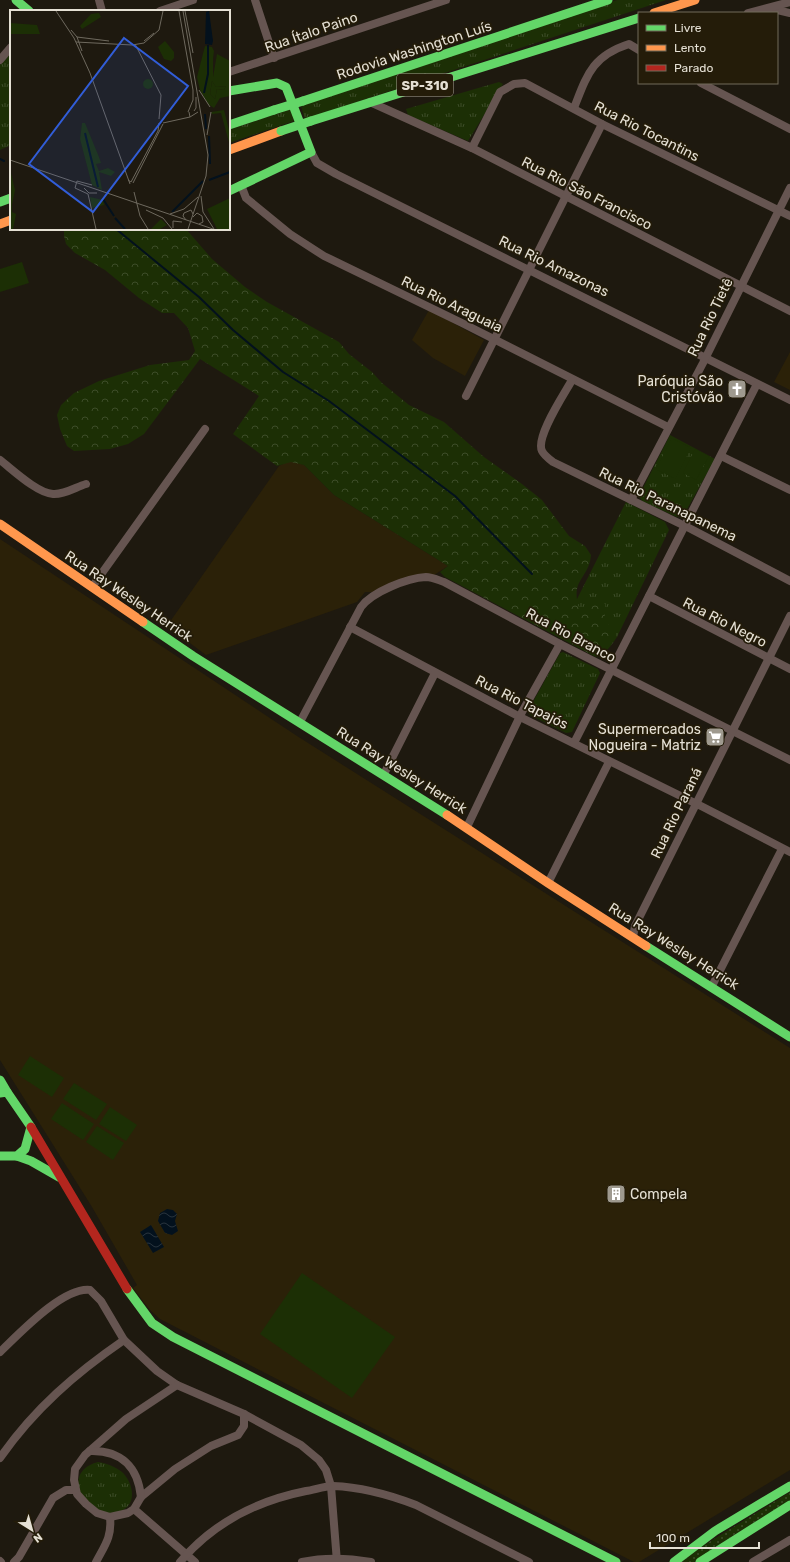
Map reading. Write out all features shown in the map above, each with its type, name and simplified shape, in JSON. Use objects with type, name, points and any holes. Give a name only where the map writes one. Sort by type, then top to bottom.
[{"type":"main road","points":[[16,0],[27,10]]},
{"type":"main road","name":"Rodovia Washington Luís","points":[[230,125],[608,0]]},
{"type":"main road","points":[[657,12],[695,0]]},
{"type":"main road","name":"SP-310","points":[[230,150],[281,131],[370,102],[638,18]]},
{"type":"main road","points":[[230,91],[277,82],[286,87],[290,92],[310,152],[230,190]]},
{"type":"main road","points":[[0,202],[10,198]]},
{"type":"main road","points":[[0,224],[10,220]]},
{"type":"main road","name":"Rua Ray Wesley Herrick","points":[[0,524],[193,656],[384,774],[467,827],[548,883],[790,1037]]},
{"type":"main road","points":[[0,1080],[4,1093],[31,1127],[133,1299],[152,1323],[161,1330],[616,1562]]},
{"type":"main road","points":[[17,1156],[24,1149],[31,1127]]},
{"type":"main road","points":[[0,1156],[17,1156],[31,1161],[61,1179]]},
{"type":"main road","points":[[674,1562],[685,1552],[718,1530],[790,1486]]},
{"type":"main road","points":[[700,1562],[790,1505]]},
{"type":"street","points":[[99,0],[102,10]]},
{"type":"street","points":[[163,10],[193,0]]},
{"type":"street","points":[[255,0],[274,58]]},
{"type":"street","name":"Rua Ítalo Paino","points":[[230,72],[446,0]]},
{"type":"street","points":[[752,12],[790,2]]},
{"type":"street","points":[[766,8],[790,13]]},
{"type":"street","points":[[574,108],[589,71],[599,59],[620,47],[638,43]]},
{"type":"street","points":[[629,44],[638,49]]},
{"type":"street","points":[[0,60],[10,48]]},
{"type":"street","name":"Rua Rio Tocantins","points":[[472,148],[492,105],[503,88],[514,84],[525,83],[602,124],[790,216]]},
{"type":"street","points":[[703,84],[790,129]]},
{"type":"street","name":"Rua Rio São Francisco","points":[[370,102],[472,148],[790,311]]},
{"type":"street","points":[[466,396],[602,124]]},
{"type":"street","name":"Rua Rio Amazonas","points":[[310,152],[317,163],[336,174],[706,356],[790,400]]},
{"type":"street","name":"Rua Rio Araguaia","points":[[241,185],[246,198],[306,246],[668,427]]},
{"type":"street","name":"Rua Rio Tietê","points":[[631,500],[706,356],[790,188]]},
{"type":"street","name":"Rua Rio Paranapanema","points":[[572,380],[548,423],[541,446],[541,450],[553,462],[684,526],[790,581]]},
{"type":"street","points":[[574,743],[757,384]]},
{"type":"street","points":[[92,587],[205,429]]},
{"type":"street","points":[[721,456],[790,490]]},
{"type":"street","points":[[0,460],[32,485],[52,494],[62,493],[86,484]]},
{"type":"street","name":"Rua Rio Branco","points":[[300,722],[350,627],[367,599],[404,582],[426,577],[444,582],[560,644],[790,760]]},
{"type":"street","name":"Rua Rio Negro","points":[[649,596],[790,669]]},
{"type":"street","name":"Rua Rio Paraná","points":[[633,937],[634,926],[731,730],[790,616]]},
{"type":"street","name":"Rua Rio Tapajós","points":[[350,627],[520,717],[786,851]]},
{"type":"street","points":[[467,827],[520,717],[560,644]]},
{"type":"street","points":[[384,774],[435,672]]},
{"type":"street","points":[[548,883],[609,762]]},
{"type":"street","points":[[712,986],[786,851]]},
{"type":"street","points":[[0,1352],[29,1325],[59,1302],[82,1289],[90,1290],[96,1295],[124,1340],[144,1361],[177,1385],[244,1414],[311,1452],[326,1470],[331,1486],[337,1560]]},
{"type":"street","points":[[0,1458],[38,1410],[63,1385],[124,1340]]},
{"type":"street","points":[[177,1385],[126,1419],[90,1451],[75,1469],[75,1490],[86,1504],[97,1513],[110,1517],[128,1513],[134,1509],[141,1497],[161,1478],[191,1458],[238,1435],[244,1426],[244,1414]]},
{"type":"street","points":[[90,1451],[110,1452],[124,1460],[135,1476],[141,1497]]},
{"type":"street","points":[[180,1562],[187,1554],[222,1524],[251,1507],[282,1496],[331,1486],[372,1491],[416,1505],[529,1562]]},
{"type":"street","points":[[14,1562],[19,1557],[53,1498],[66,1490],[75,1490]]},
{"type":"street","points":[[134,1509],[195,1562]]},
{"type":"street","points":[[96,1562],[108,1540],[111,1530],[110,1517]]},
{"type":"street","points":[[753,1562],[790,1540]]},
{"type":"street","points":[[302,1562],[317,1559],[371,1562]]},
{"type":"shaded area","points":[[429,310],[484,340],[465,376],[433,358],[412,340]]},
{"type":"shaded area","points":[[790,352],[790,390],[774,382]]},
{"type":"shaded area","points":[[287,462],[297,462],[304,465],[334,495],[448,566],[434,575],[373,592],[365,592],[357,602],[206,655],[167,626],[279,466]]},
{"type":"shaded area","points":[[0,539],[297,736],[790,1048],[790,1470],[639,1562],[634,1562],[160,1319],[150,1310],[133,1288],[137,1285],[92,1207],[0,1060]]},
{"type":"green space","points":[[617,0],[666,0],[305,119],[301,106]]},
{"type":"green space","points":[[10,54],[10,145],[0,150],[0,65]]},
{"type":"green space","points":[[499,82],[503,84],[468,141],[408,115],[406,109]]},
{"type":"green space","points":[[291,109],[294,121],[230,143],[230,130]]},
{"type":"green space","points":[[64,230],[187,230],[212,259],[245,287],[267,302],[339,342],[349,354],[409,405],[444,422],[484,457],[542,500],[569,536],[585,546],[591,555],[590,563],[578,585],[577,598],[579,608],[586,609],[598,598],[605,604],[605,619],[617,637],[613,643],[596,657],[445,577],[440,572],[448,566],[334,495],[304,465],[291,462],[277,466],[233,434],[259,396],[200,359],[144,434],[128,444],[110,449],[74,451],[67,446],[60,429],[57,415],[61,405],[74,393],[99,381],[150,365],[189,360],[195,351],[188,328],[174,313],[162,313],[139,298],[105,270],[75,253],[66,244]]},
{"type":"green space","points":[[22,262],[29,283],[0,292],[0,269]]},
{"type":"green space","points":[[670,435],[715,459],[686,511],[677,517],[642,501],[639,496]]},
{"type":"green space","points":[[672,438],[691,448],[675,479],[656,469]]},
{"type":"green space","points":[[695,449],[709,456],[696,480],[683,473]]},
{"type":"green space","points":[[626,502],[665,522],[669,530],[617,637],[569,615]]},
{"type":"green space","points":[[563,652],[598,669],[600,673],[572,732],[566,733],[530,715],[528,711],[560,653]]},
{"type":"green space","points":[[30,1056],[64,1078],[52,1097],[18,1075]]},
{"type":"green space","points":[[74,1083],[107,1104],[96,1120],[63,1099]]},
{"type":"green space","points":[[62,1103],[94,1124],[83,1140],[51,1119]]},
{"type":"green space","points":[[110,1107],[137,1125],[126,1141],[99,1124]]},
{"type":"green space","points":[[97,1126],[124,1143],[113,1160],[86,1142]]},
{"type":"green space","points":[[302,1273],[395,1337],[352,1398],[260,1334]]},
{"type":"green space","points":[[98,1462],[120,1470],[126,1476],[131,1486],[131,1502],[122,1511],[112,1515],[89,1505],[84,1499],[78,1486],[80,1474],[84,1469]]},
{"type":"green space","points":[[790,1492],[790,1500],[694,1562],[682,1562],[701,1547]]},
{"type":"water","points":[[167,1209],[173,1210],[177,1214],[175,1221],[178,1231],[172,1235],[165,1233],[158,1221],[160,1213]]},
{"type":"water","points":[[151,1225],[164,1247],[153,1253],[140,1232]]},
{"type":"waterway","points":[[0,159],[4,161]]},
{"type":"waterway","points":[[117,230],[199,297],[233,330],[283,372],[329,401],[455,496],[532,574]]},
{"type":"traffic: fast","points":[[16,0],[28,10]]},
{"type":"traffic: fast","points":[[303,101],[608,0]]},
{"type":"traffic: fast","points":[[311,121],[638,18]]},
{"type":"traffic: fast","points":[[230,91],[277,83],[286,87],[311,152],[230,191]]},
{"type":"traffic: fast","points":[[274,110],[303,101]]},
{"type":"traffic: fast","points":[[230,125],[274,110]]},
{"type":"traffic: fast","points":[[281,131],[311,121]]},
{"type":"traffic: fast","points":[[0,202],[10,198]]},
{"type":"traffic: fast","points":[[143,622],[193,656],[447,815]]},
{"type":"traffic: fast","points":[[646,946],[790,1037]]},
{"type":"traffic: fast","points":[[0,1080],[7,1092]]},
{"type":"traffic: fast","points":[[0,1093],[7,1092],[31,1127],[25,1149],[17,1156],[0,1156]]},
{"type":"traffic: fast","points":[[17,1156],[31,1161],[59,1177]]},
{"type":"traffic: fast","points":[[127,1289],[152,1323],[173,1337],[616,1562]]},
{"type":"traffic: fast","points":[[674,1562],[715,1531],[790,1486]]},
{"type":"traffic: fast","points":[[700,1562],[790,1505]]},
{"type":"traffic: slow","points":[[657,12],[695,0]]},
{"type":"traffic: slow","points":[[230,150],[281,131]]},
{"type":"traffic: slow","points":[[0,224],[10,220]]},
{"type":"traffic: slow","points":[[0,524],[143,622]]},
{"type":"traffic: slow","points":[[447,815],[548,883],[646,946]]},
{"type":"traffic: jam","points":[[31,1127],[127,1289]]},
{"type":"place","name":"Paróquia São Cristóvão","points":[[737,389]]},
{"type":"place","name":"Supermercados Nogueira - Matriz","points":[[715,737]]},
{"type":"place","name":"Compela","points":[[616,1194]]}]
